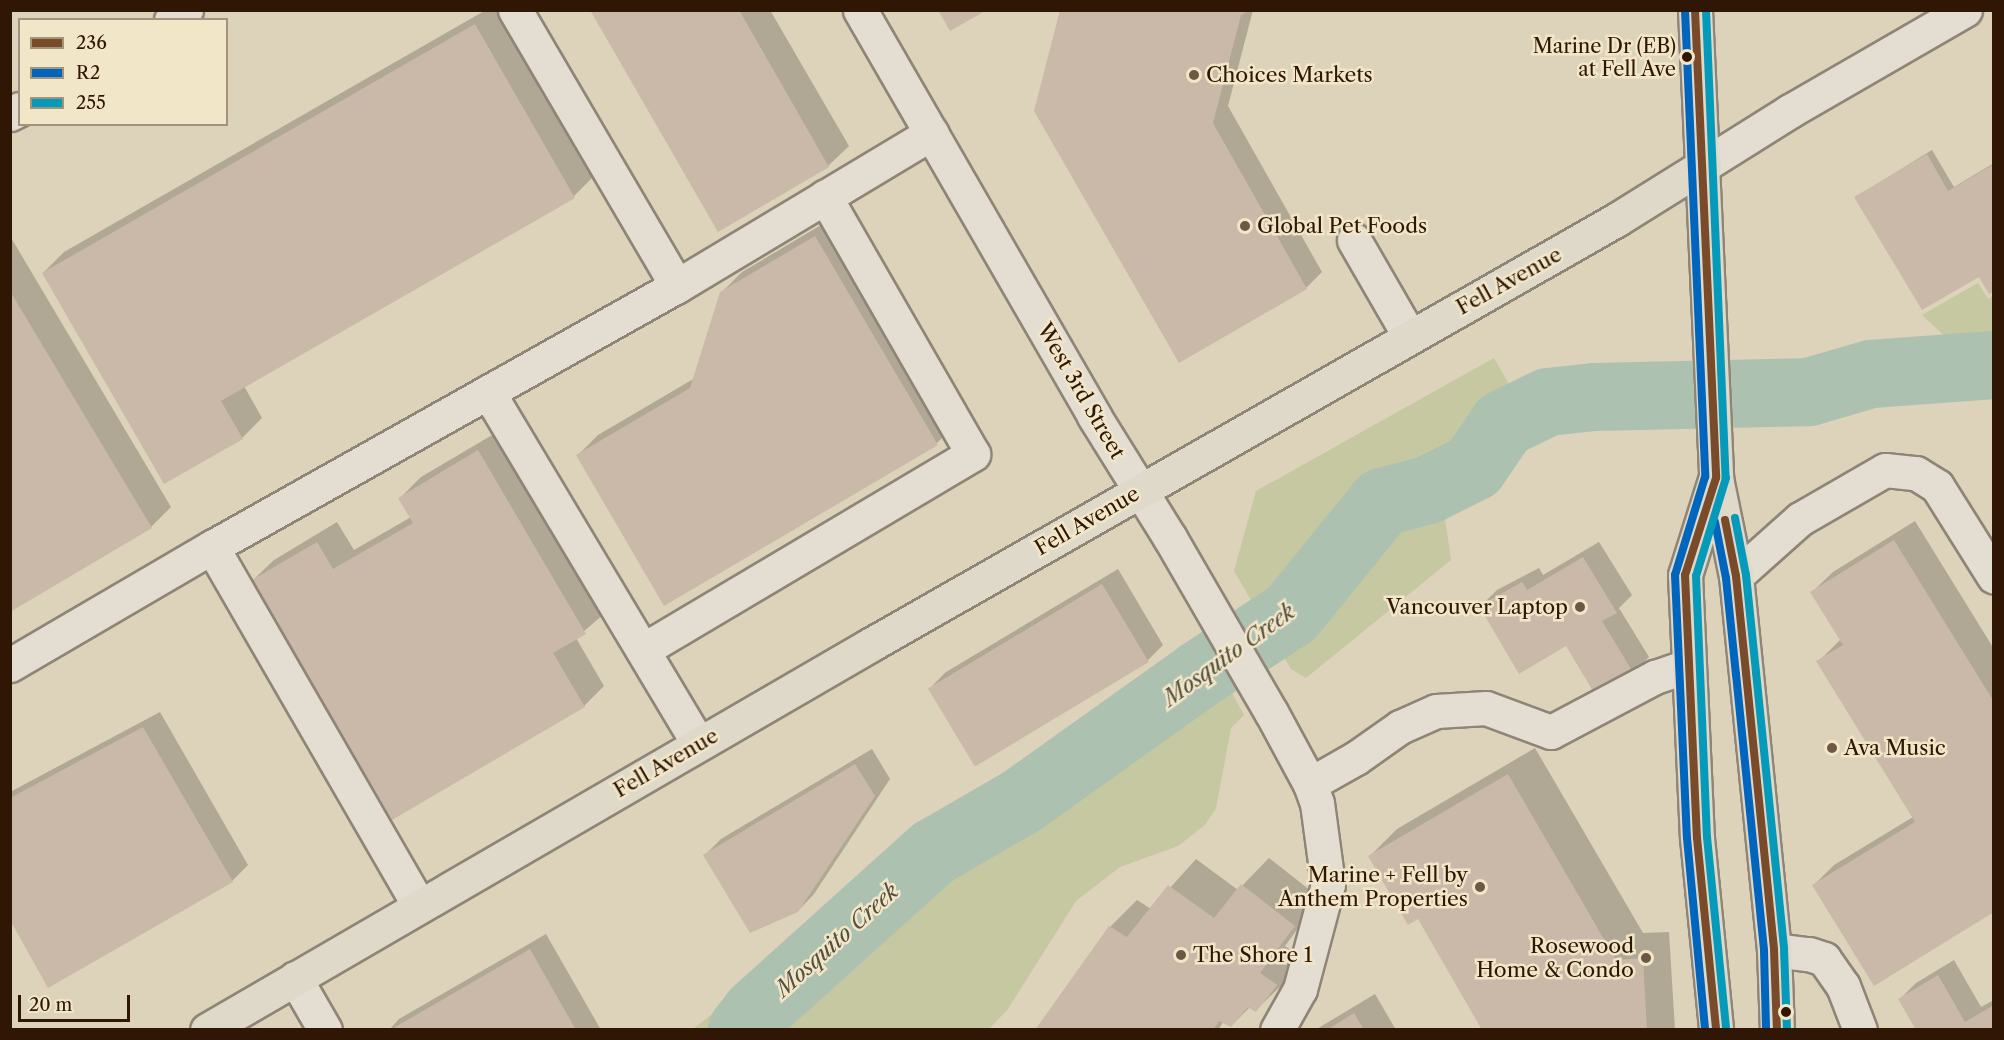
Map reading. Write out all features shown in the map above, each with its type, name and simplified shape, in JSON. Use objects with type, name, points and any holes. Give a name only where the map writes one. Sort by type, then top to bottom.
[{"type":"main road","points":[[1695,10],[1704,165],[1716,478],[1736,576],[1774,950],[1777,1029]]},
{"type":"main road","name":"Fell Avenue","points":[[207,1029],[699,744],[1616,220],[1704,165]]},
{"type":"main road","points":[[1716,478],[1685,575],[1697,838],[1716,1029]]},
{"type":"street","points":[[515,10],[677,286]]},
{"type":"street","name":"West 3rd Street","points":[[860,10],[1203,595],[1314,793]]},
{"type":"street","name":"Fell Avenue","points":[[1704,165],[1790,111],[1965,10]]},
{"type":"street","points":[[10,665],[212,547],[677,286],[932,133]]},
{"type":"street","points":[[643,650],[973,453],[825,197]]},
{"type":"street","points":[[1354,240],[1410,337]]},
{"type":"street","points":[[488,392],[699,744]]},
{"type":"street","points":[[1736,576],[1800,519],[1885,470],[1916,473],[1937,486],[1990,561]]},
{"type":"street","points":[[212,547],[418,906]]},
{"type":"street","points":[[1277,1029],[1300,989],[1328,884],[1314,793],[1356,758],[1400,727],[1436,711],[1486,708],[1551,732],[1655,677],[1689,664]]},
{"type":"street","points":[[1774,950],[1809,954],[1824,959],[1843,986],[1853,1017],[1860,1029]]},
{"type":"street","points":[[295,978],[325,1029]]},
{"type":"green space","points":[[1978,283],[1988,299],[1993,296],[1993,381],[1922,315]]},
{"type":"green space","points":[[1494,358],[1530,421],[1439,476],[1451,560],[1306,678],[1291,669],[1234,571],[1256,491]]},
{"type":"green space","points":[[1203,640],[1244,715],[1231,728],[1216,808],[1205,825],[1178,846],[1120,867],[1076,901],[1008,1009],[989,1029],[693,1029],[960,819]]},
{"type":"building","points":[[590,10],[739,10],[829,167],[718,232]]},
{"type":"building","points":[[938,10],[987,10],[950,31]]},
{"type":"building","points":[[1060,10],[1250,10],[1241,15],[1213,123],[1307,289],[1179,363],[1034,111]]},
{"type":"building","points":[[475,24],[575,198],[221,401],[243,439],[164,484],[42,273]]},
{"type":"building","points":[[1927,154],[1948,191],[1994,164],[1994,291],[1989,294],[1979,277],[1922,310],[1854,197]]},
{"type":"building","points":[[815,236],[938,445],[664,606],[576,455],[690,388],[720,292]]},
{"type":"building","points":[[10,291],[152,528],[10,612]]},
{"type":"building","points":[[478,450],[586,634],[553,653],[585,707],[392,820],[252,580],[317,542],[333,569],[413,523],[398,498]]},
{"type":"building","points":[[1894,540],[1994,702],[1994,912],[1874,986],[1812,885],[1915,822],[1816,661],[1843,645],[1810,592]]},
{"type":"building","points":[[1583,557],[1617,613],[1602,621],[1634,674],[1596,696],[1566,646],[1519,674],[1479,606],[1522,582],[1527,590]]},
{"type":"building","points":[[1102,584],[1149,662],[975,767],[928,689]]},
{"type":"building","points":[[143,727],[233,882],[48,988],[10,920],[10,798]]},
{"type":"building","points":[[855,764],[875,796],[798,912],[750,933],[703,855]]},
{"type":"building","name":"Marine + Fell by Anthem Properties","points":[[1508,774],[1616,960],[1643,958],[1647,1030],[1482,1030],[1418,919],[1408,925],[1368,856]]},
{"type":"building","name":"The Shore 1","points":[[1241,884],[1295,926],[1260,973],[1277,985],[1256,1012],[1248,1007],[1231,1027],[1219,1021],[1213,1030],[1035,1030],[1109,926],[1127,937],[1168,885],[1214,918]]},
{"type":"building","points":[[530,949],[576,1030],[390,1030]]},
{"type":"building","points":[[1938,975],[1965,1022],[1994,1005],[1994,1030],[1916,1030],[1898,999]]},
{"type":"building","points":[[1354,1013],[1364,1030],[1327,1030]]},
{"type":"waterway","name":"Mosquito Creek","points":[[742,1030],[756,1012],[934,852],[1022,801],[1200,674],[1291,614],[1382,502],[1428,490],[1474,467],[1503,424],[1548,402],[1595,397],[1809,392],[1871,374],[1994,365]]},
{"type":"transit line","name":"R2","points":[[1685,10],[1705,477],[1675,575],[1687,838],[1705,1030]]},
{"type":"transit line","name":"236","points":[[1695,10],[1716,478],[1685,575],[1697,838],[1716,1030]]},
{"type":"transit line","name":"255","points":[[1706,10],[1726,478],[1696,576],[1707,837],[1726,1029]]},
{"type":"transit line","name":"255","points":[[1735,518],[1746,575],[1756,672],[1784,949],[1787,1030]]},
{"type":"transit line","name":"236","points":[[1725,520],[1736,576],[1746,673],[1774,950],[1777,1030]]},
{"type":"transit line","name":"R2","points":[[1715,522],[1726,578],[1764,951],[1766,1030]]},
{"type":"place","name":"Marine Dr (EB) at Fell Ave","points":[[1687,57]]},
{"type":"place","name":"Choices Markets","points":[[1194,75]]},
{"type":"place","name":"Global Pet Foods","points":[[1245,226]]},
{"type":"place","name":"Vancouver Laptop","points":[[1580,607]]},
{"type":"place","name":"Ava Music","points":[[1832,748]]},
{"type":"place","name":"Marine + Fell by Anthem Properties","points":[[1480,887]]},
{"type":"place","name":"The Shore 1","points":[[1181,955]]},
{"type":"place","name":"Rosewood Home & Condo","points":[[1646,958]]}]
